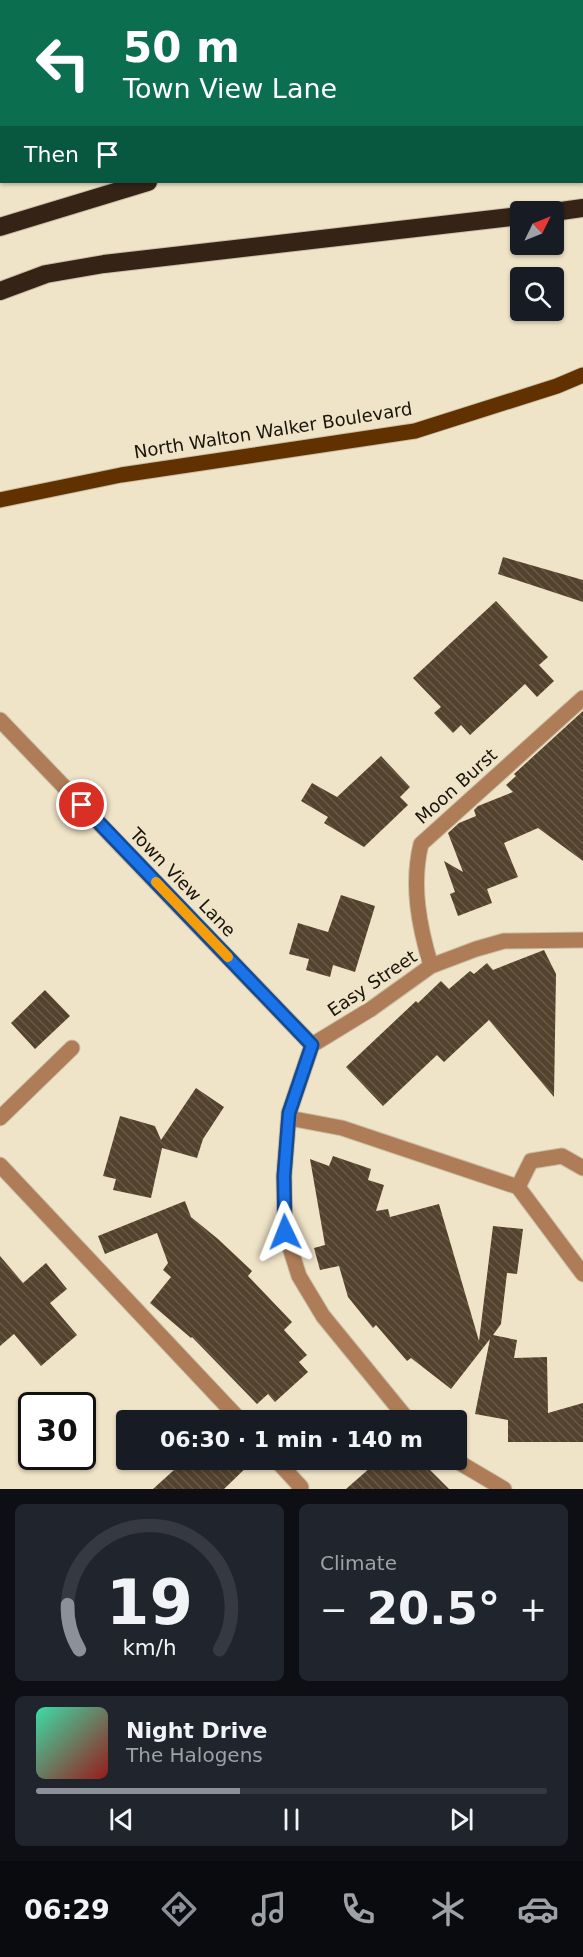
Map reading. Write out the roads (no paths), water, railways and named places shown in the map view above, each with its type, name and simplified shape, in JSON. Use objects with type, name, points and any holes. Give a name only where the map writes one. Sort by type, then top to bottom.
[{"type":"highway","points":[[0,227],[145,183]]},
{"type":"highway","points":[[564,211],[583,208]]},
{"type":"highway","points":[[0,291],[46,274],[104,264],[510,217]]},
{"type":"main road","name":"North Walton Walker Boulevard","points":[[0,500],[121,475],[415,431],[557,386],[583,375]]},
{"type":"street","name":"Moon Burst","points":[[431,966],[423,940],[416,896],[417,859],[421,844],[583,698]]},
{"type":"street","name":"Town View Lane","points":[[0,720],[312,1045]]},
{"type":"street","name":"Easy Street","points":[[312,1045],[371,1009],[431,966],[504,941],[583,940]]},
{"type":"street","points":[[312,1045],[289,1118],[284,1176],[285,1232],[299,1276],[323,1316],[400,1410]]},
{"type":"street","points":[[0,1118],[72,1048]]},
{"type":"street","points":[[289,1118],[342,1128],[518,1187],[583,1274]]},
{"type":"street","points":[[518,1187],[531,1161],[562,1156],[583,1168]]},
{"type":"street","points":[[0,1165],[231,1410]]},
{"type":"street","points":[[467,1467],[504,1489]]},
{"type":"street","points":[[285,1470],[300,1488]]}]
